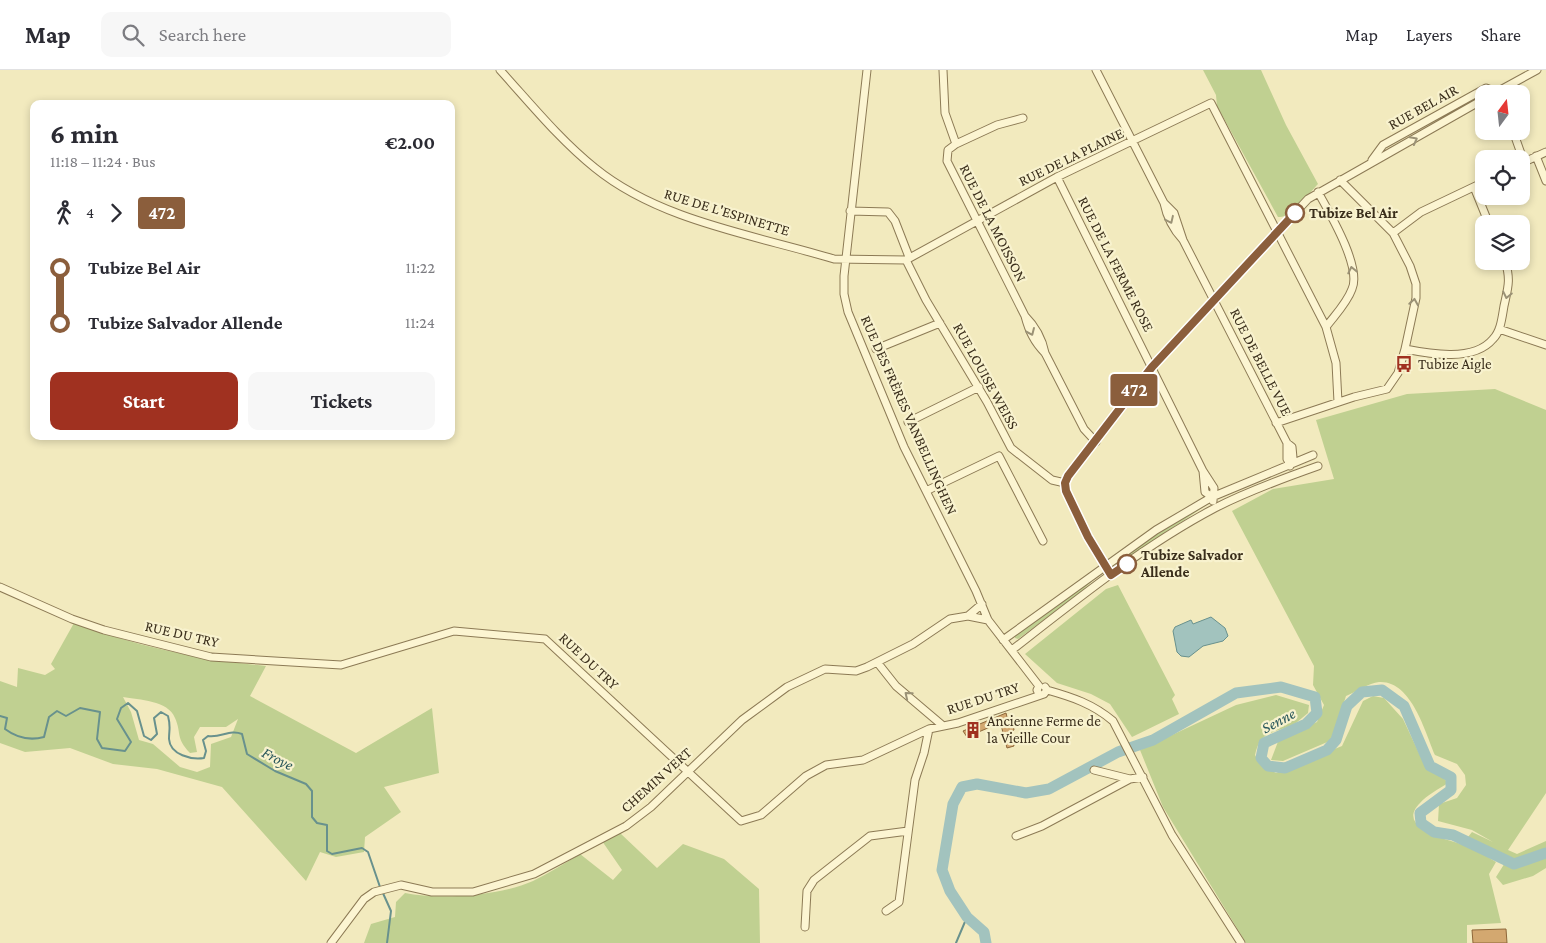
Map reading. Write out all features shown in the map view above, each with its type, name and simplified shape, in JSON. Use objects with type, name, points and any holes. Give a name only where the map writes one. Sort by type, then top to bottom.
[{"type":"street","name":"RUE DE L'ESPINETTE","points":[[500,70],[589,163],[619,185],[647,200],[685,216],[834,259],[908,258]]},
{"type":"street","name":"RUE DES FRÈRES VANBELLINGHEN","points":[[866,70],[850,211],[844,294],[848,312],[902,441],[982,604],[988,620],[1012,650],[1039,690],[1044,686],[1046,690],[1076,698],[1098,709],[1113,722],[1124,739],[1172,834],[1241,943]]},
{"type":"street","name":"RUE DE LA MOISSON","points":[[944,70],[945,113],[956,144]]},
{"type":"street","name":"RUE DE BELLE VUE","points":[[1096,70],[1164,203],[1174,213],[1183,240],[1286,442],[1287,459],[1290,464],[1289,476]]},
{"type":"street","name":"RUE BEL AIR","points":[[1512,85],[1538,70]]},
{"type":"street","name":"RUE BEL AIR","points":[[1370,162],[1383,144],[1475,94]]},
{"type":"street","name":"RUE DE LA PLAINE","points":[[908,258],[1057,177],[1211,103],[1278,232]]},
{"type":"street","name":"RUE BEL AIR","points":[[1065,483],[1068,476],[1152,367],[1308,199],[1475,104]]},
{"type":"street","name":"RUE DE LA MOISSON","points":[[1023,118],[997,125],[956,144],[948,150],[947,162],[1025,316],[1033,324],[1042,340],[1045,353],[1084,429],[1096,442]]},
{"type":"street","points":[[1530,159],[1546,152]]},
{"type":"street","points":[[1536,156],[1546,181]]},
{"type":"street","name":"RUE DE LA FERME ROSE","points":[[1057,177],[1202,472],[1214,488],[1212,498],[1215,508]]},
{"type":"street","points":[[1276,423],[1338,402],[1387,389],[1398,373],[1416,298],[1416,284],[1410,266],[1393,233],[1340,180]]},
{"type":"street","points":[[1393,233],[1421,212],[1474,187],[1485,215]]},
{"type":"street","points":[[1318,192],[1344,243],[1353,272],[1353,288],[1326,328]]},
{"type":"street","name":"RUE LOUISE WEISS","points":[[850,211],[888,212],[895,221],[908,258],[940,323],[979,387],[1010,448],[1052,480],[1065,483]]},
{"type":"street","points":[[1278,232],[1326,328],[1336,363],[1338,402]]},
{"type":"street","points":[[1404,349],[1442,356],[1478,350],[1494,338],[1499,329],[1510,278],[1508,270]]},
{"type":"street","points":[[876,349],[940,323]]},
{"type":"street","points":[[1499,329],[1546,345]]},
{"type":"street","points":[[908,422],[979,387]]},
{"type":"street","points":[[1004,640],[1156,530],[1212,498],[1313,455]]},
{"type":"street","points":[[926,491],[999,456],[1043,541]]},
{"type":"street","points":[[1012,650],[1111,575],[1215,508],[1289,476],[1318,466]]},
{"type":"street","points":[[1065,483],[1066,491],[1088,537],[1111,575]]},
{"type":"street","name":"RUE DU TRY","points":[[0,587],[72,619],[104,630],[211,657],[341,665],[454,631],[545,640],[741,822],[761,815],[806,776],[826,765],[863,760],[928,729],[958,723],[1039,690]]},
{"type":"street","name":"CHEMIN VERT","points":[[968,616],[982,604]]},
{"type":"street","name":"CHEMIN VERT","points":[[331,943],[364,899],[374,892],[400,885],[432,892],[474,892],[534,874],[626,826],[651,808],[742,720],[787,687],[825,669],[856,671],[913,644],[950,619],[968,616],[988,620]]},
{"type":"street","points":[[877,662],[896,686],[942,725]]},
{"type":"street","points":[[886,911],[899,902],[915,780],[924,753],[928,729]]},
{"type":"street","points":[[1094,770],[1130,779]]},
{"type":"street","points":[[1016,836],[1042,826],[1130,779],[1143,777]]},
{"type":"street","points":[[805,927],[806,891],[814,880],[870,836],[888,832],[908,831]]},
{"type":"green space","points":[[1203,70],[1261,70],[1286,125],[1318,184],[1300,205],[1289,214],[1278,217],[1217,106],[1216,95]]},
{"type":"green space","points":[[1495,389],[1546,410],[1546,793],[1508,850],[1517,854],[1546,841],[1546,868],[1533,876],[1503,885],[1496,877],[1508,858],[1468,837],[1472,832],[1493,842],[1472,830],[1438,821],[1439,804],[1457,798],[1466,785],[1465,775],[1457,764],[1435,755],[1415,709],[1400,689],[1390,684],[1379,682],[1346,696],[1332,740],[1283,761],[1271,760],[1279,739],[1317,722],[1324,705],[1313,685],[1314,666],[1232,511],[1273,489],[1334,479],[1316,420],[1407,394]]},
{"type":"green space","points":[[1208,502],[1208,504],[1120,563],[1119,560],[1161,530]]},
{"type":"green space","points":[[1099,574],[1078,595],[1018,639],[1015,638],[1015,636]]},
{"type":"green space","points":[[1118,585],[1175,695],[1172,699],[1179,714],[1132,737],[1110,704],[1091,694],[1057,683],[1025,654],[1106,589]]},
{"type":"green space","points":[[74,623],[121,639],[168,651],[266,666],[250,696],[356,753],[432,708],[439,773],[384,787],[401,812],[365,837],[364,852],[336,857],[320,852],[306,881],[222,787],[157,769],[113,764],[70,748],[25,752],[0,743],[0,681],[17,687],[18,668],[45,675],[55,669],[51,664]],"holes":[[[123,697],[160,704],[171,712],[177,723],[182,743],[190,753],[197,752],[194,737],[200,727],[226,727],[238,719],[231,737],[211,744],[210,767],[197,772],[180,767],[153,744],[139,740],[131,712]]]},
{"type":"green space","points":[[1276,695],[1309,705],[1308,713],[1298,722],[1265,736],[1257,747],[1255,755],[1260,764],[1276,773],[1342,746],[1363,701],[1373,696],[1384,698],[1403,719],[1426,768],[1442,776],[1448,783],[1420,803],[1414,813],[1415,821],[1421,828],[1431,834],[1473,848],[1496,862],[1489,874],[1501,923],[1467,925],[1467,943],[1246,943],[1163,807],[1140,750],[1236,705]]},
{"type":"green space","points":[[620,833],[657,868],[683,844],[724,859],[759,889],[760,943],[364,943],[371,924],[395,917],[396,902],[405,893],[452,896],[504,890],[533,881],[580,854],[613,880],[622,870],[602,841]]},
{"type":"water","points":[[1211,617],[1225,628],[1228,636],[1223,641],[1203,646],[1189,657],[1181,656],[1177,652],[1173,631],[1175,627],[1191,620],[1193,624]]},
{"type":"building","name":"Ancienne Ferme de la Vieille Cour","points":[[1006,713],[1009,725],[1013,725],[1014,730],[1011,731],[1014,746],[1007,748],[1001,725],[997,727],[997,724],[967,737],[963,731]]},
{"type":"building","points":[[1506,929],[1507,943],[1473,943],[1472,930]]},
{"type":"waterway","name":"Senne","points":[[986,943],[984,932],[967,917],[950,891],[942,870],[953,804],[962,787],[977,784],[1026,793],[1049,789],[1118,752],[1153,740],[1236,693],[1281,687],[1315,697],[1317,713],[1306,724],[1264,743],[1261,758],[1268,766],[1285,768],[1327,750],[1336,740],[1347,706],[1362,692],[1382,690],[1404,706],[1430,766],[1451,777],[1451,790],[1420,813],[1421,823],[1434,832],[1453,835],[1514,864],[1546,853]]},
{"type":"waterway","name":"Froye","points":[[0,716],[7,718],[5,729],[19,737],[33,739],[44,737],[49,717],[57,711],[66,716],[80,708],[100,712],[97,739],[102,748],[125,751],[131,742],[117,719],[121,708],[128,703],[137,711],[144,736],[151,740],[157,734],[154,718],[161,712],[168,716],[169,739],[173,749],[177,753],[194,758],[204,758],[206,751],[203,740],[208,736],[233,732],[242,734],[247,754],[275,771],[306,784],[312,791],[312,817],[317,823],[327,825],[327,851],[332,854],[362,848],[368,852],[380,887]]},
{"type":"waterway","name":"Froye","points":[[382,891],[391,911],[387,943]]},
{"type":"waterway","name":"Froye","points":[[956,943],[967,917]]},
{"type":"bus line","name":"472","points":[[1127,564],[1111,575],[1088,537],[1066,491],[1065,483],[1068,476],[1152,367],[1295,213]]},
{"type":"place","name":"Tubize Bel Air","points":[[1295,213]]},
{"type":"place","name":"Tubize Aigle","points":[[1404,364]]},
{"type":"place","name":"Tubize Salvador Allende","points":[[1127,564]]},
{"type":"place","name":"Ancienne Ferme de la Vieille Cour","points":[[973,730]]}]
